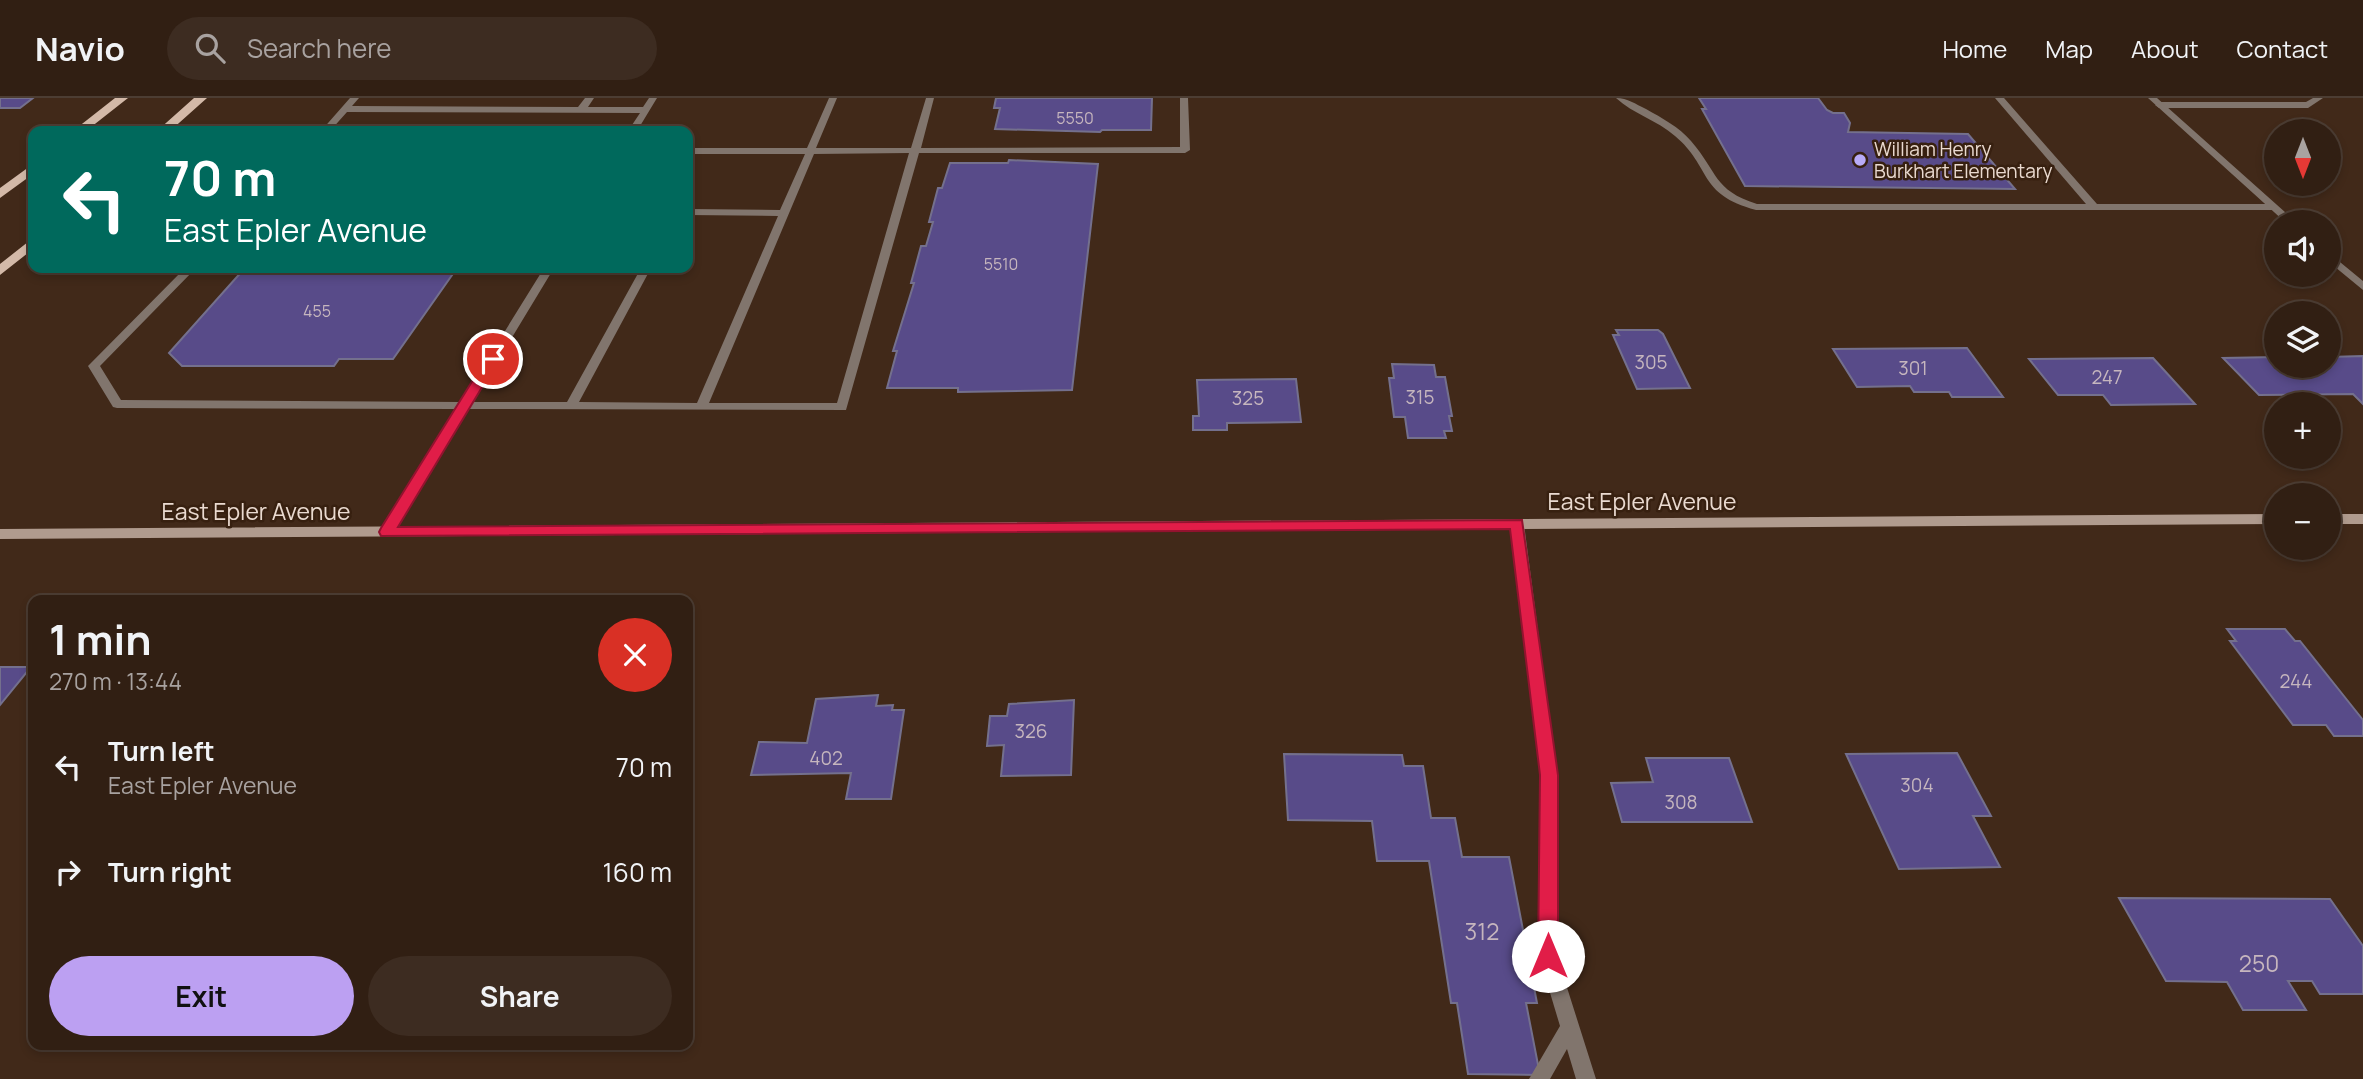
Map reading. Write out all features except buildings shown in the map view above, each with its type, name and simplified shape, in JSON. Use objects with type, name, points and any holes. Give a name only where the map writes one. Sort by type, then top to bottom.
[{"type":"main road","points":[[86,126],[122,98]]},
{"type":"main road","points":[[169,126],[201,98]]},
{"type":"main road","points":[[0,194],[28,172]]},
{"type":"main road","points":[[0,271],[28,246]]},
{"type":"street","points":[[330,126],[355,98]]},
{"type":"street","points":[[581,110],[590,98]]},
{"type":"street","points":[[636,126],[653,98]]},
{"type":"street","points":[[702,406],[833,98]]},
{"type":"street","points":[[186,273],[94,366],[117,404],[842,407],[930,98]]},
{"type":"street","points":[[693,151],[1185,150],[1184,98]]},
{"type":"street","points":[[1620,98],[1665,124],[1688,143],[1713,186],[1723,195],[1756,207],[2273,206]]},
{"type":"street","points":[[1999,98],[2094,206]]},
{"type":"street","points":[[2155,101],[2308,105],[2319,98]]},
{"type":"street","points":[[2155,101],[2278,210]]},
{"type":"street","points":[[345,109],[646,110]]},
{"type":"street","points":[[693,212],[783,212]]},
{"type":"street","points":[[2341,267],[2363,286]]},
{"type":"street","points":[[387,532],[546,273]]},
{"type":"street","points":[[571,406],[643,273]]},
{"type":"street","name":"East Epler Avenue","points":[[0,534],[2264,519]]},
{"type":"street","points":[[2341,519],[2363,519]]},
{"type":"street","points":[[1517,524],[1549,775],[1548,956],[1586,1079]]},
{"type":"street","points":[[1539,1079],[1570,1027]]},
{"type":"place","name":"William Henry Burkhart Elementary","points":[[1860,160]]},
{"type":"route","points":[[493,359],[387,532],[1517,524],[1549,775],[1548,956]]}]
